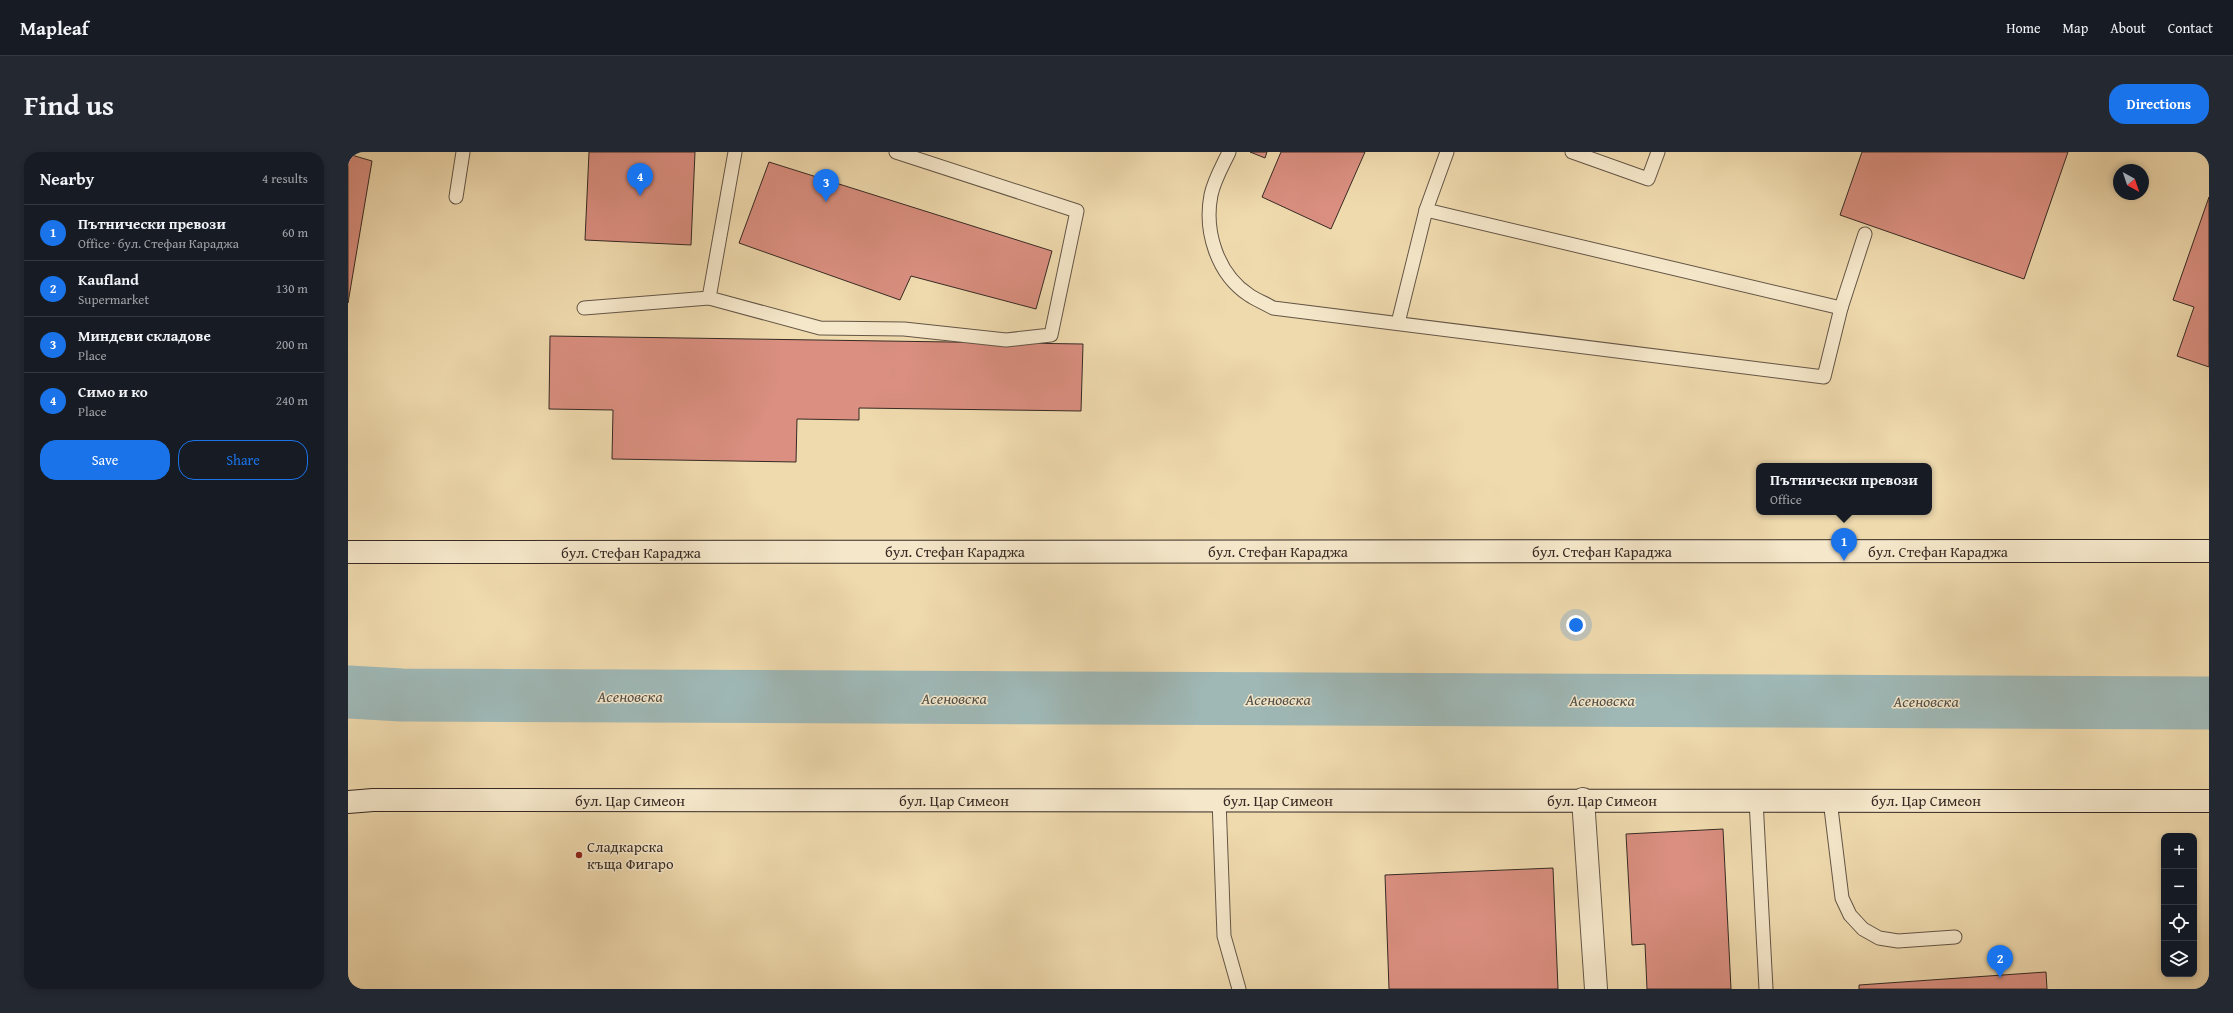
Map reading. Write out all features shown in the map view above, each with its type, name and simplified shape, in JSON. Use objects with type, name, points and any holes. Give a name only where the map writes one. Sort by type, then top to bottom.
[{"type":"main road","name":"бул. Стефан Караджа","points":[[348,552],[2209,551]]},
{"type":"main road","name":"бул. Цар Симеон","points":[[348,802],[373,800],[2209,801]]},
{"type":"main road","points":[[1583,800],[1596,989]]},
{"type":"lane","points":[[456,197],[463,152]]},
{"type":"lane","points":[[709,298],[735,152]]},
{"type":"lane","points":[[584,308],[709,298],[820,328],[904,329],[1006,340],[1051,335],[1077,211],[896,152]]},
{"type":"lane","points":[[1229,152],[1212,194],[1209,222],[1214,250],[1228,275],[1248,295],[1273,308],[1824,377],[1841,308],[1865,234]]},
{"type":"lane","points":[[1398,323],[1426,210],[1447,152]]},
{"type":"lane","points":[[1572,152],[1648,179],[1658,152]]},
{"type":"lane","points":[[1426,210],[1841,308]]},
{"type":"lane","points":[[1219,800],[1224,936],[1239,989]]},
{"type":"lane","points":[[1756,800],[1766,989]]},
{"type":"lane","points":[[1830,800],[1842,898],[1850,915],[1863,928],[1879,938],[1898,940],[1955,938]]},
{"type":"building","points":[[589,152],[695,152],[691,245],[585,240]]},
{"type":"building","points":[[1250,152],[1267,152],[1265,158]]},
{"type":"building","points":[[1281,152],[1365,152],[1331,229],[1262,197]]},
{"type":"building","points":[[1862,152],[2068,152],[2024,279],[1840,215]]},
{"type":"building","points":[[348,154],[372,161],[348,303]]},
{"type":"building","points":[[769,162],[1052,251],[1036,309],[911,276],[900,300],[739,243]]},
{"type":"building","points":[[2209,197],[2209,367],[2177,356],[2194,307],[2173,300]]},
{"type":"building","points":[[550,336],[1083,344],[1081,411],[859,408],[859,420],[797,419],[796,462],[612,459],[613,410],[549,409]]},
{"type":"building","points":[[1723,829],[1731,989],[1647,989],[1645,944],[1632,945],[1626,834]]},
{"type":"building","points":[[1553,868],[1558,989],[1389,989],[1385,875]]},
{"type":"building","points":[[2046,972],[2047,989],[1859,989],[1859,985]]},
{"type":"waterway","name":"Асеновска","points":[[348,692],[402,695],[2209,703]]},
{"type":"place","name":"Симо и ко","points":[[640,196]]},
{"type":"place","name":"Миндеви складове","points":[[826,202]]},
{"type":"place","name":"Пътнически превози","points":[[1844,561]]},
{"type":"place","name":"Сладкарска къща Фигаро","points":[[579,855]]},
{"type":"place","name":"Kaufland","points":[[2000,978]]}]
